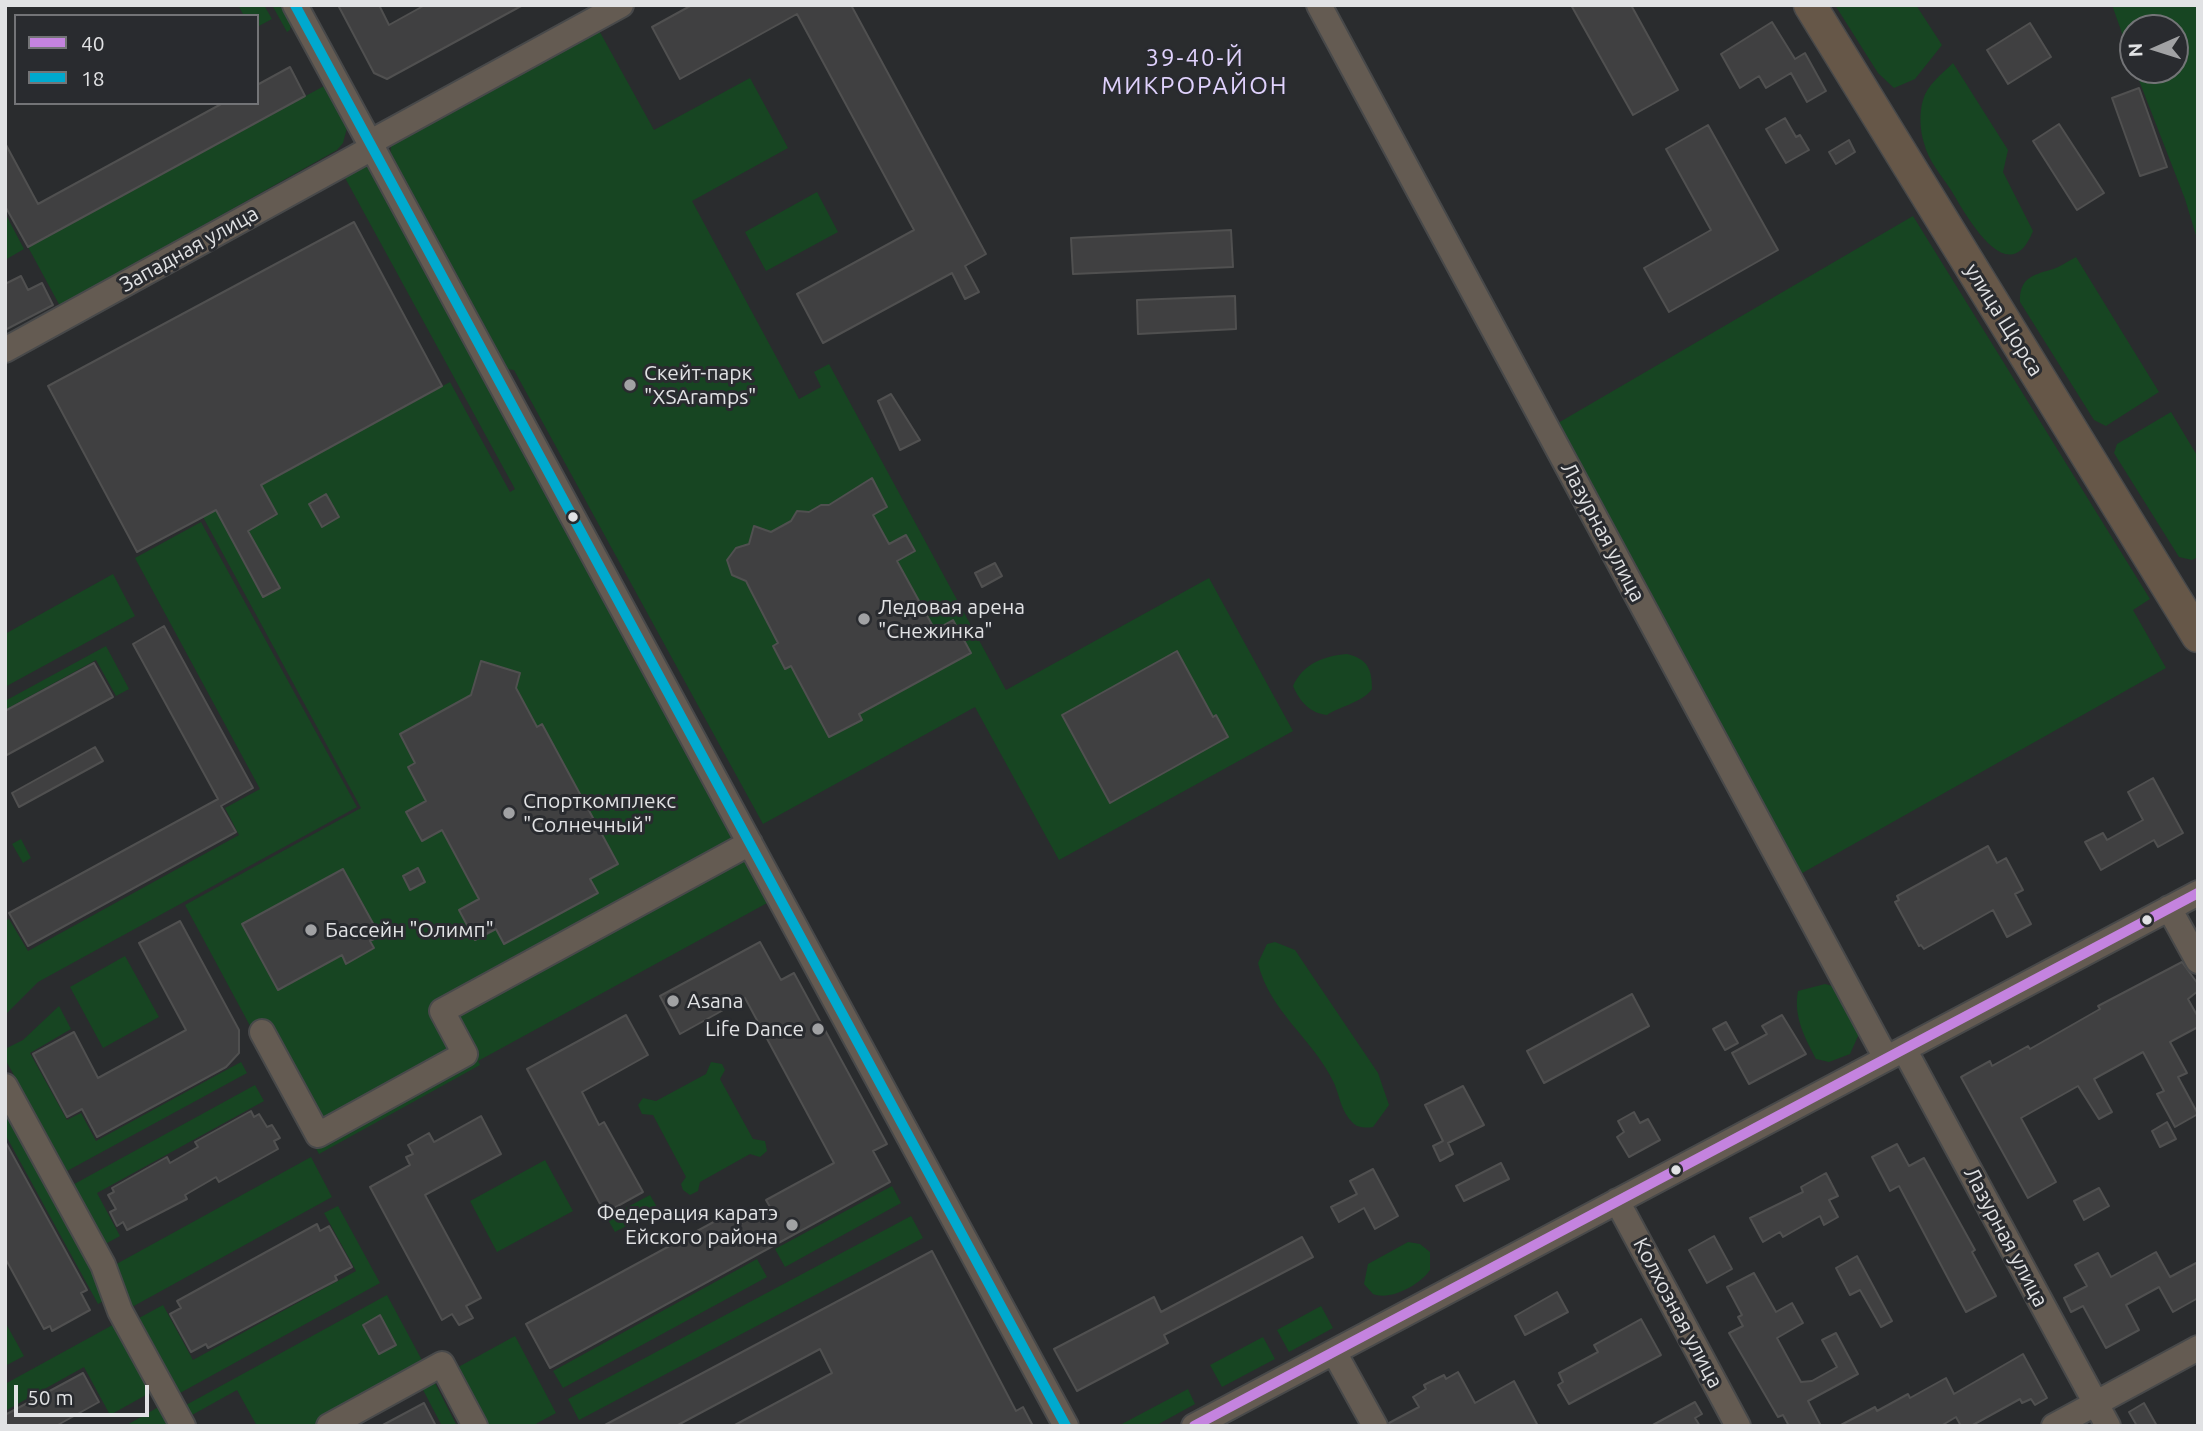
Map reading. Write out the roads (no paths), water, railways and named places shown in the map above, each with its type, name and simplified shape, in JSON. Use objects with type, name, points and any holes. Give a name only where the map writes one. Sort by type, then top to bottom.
[{"type":"main road","name":"улица Щорса","points":[[1810,5],[2198,636]]},
{"type":"street","points":[[295,5],[1066,1426]]},
{"type":"street","name":"Лазурная улица","points":[[1319,5],[1895,1054],[2108,1426]]},
{"type":"street","name":"Западная улица","points":[[5,350],[616,6]]},
{"type":"street","points":[[262,1032],[317,1135],[465,1054],[442,1011],[750,843]]},
{"type":"street","points":[[1194,1426],[2198,893]]},
{"type":"street","points":[[2169,908],[2198,961]]},
{"type":"street","points":[[5,1086],[103,1265],[120,1311],[183,1426]]},
{"type":"street","name":"Колхозная улица","points":[[1617,1201],[1738,1426]]},
{"type":"street","points":[[2054,1426],[2198,1348]]},
{"type":"street","points":[[1334,1352],[1375,1426]]},
{"type":"street","points":[[329,1426],[442,1364],[475,1426]]},
{"type":"place","name":"Скейт-парк \"XSAramps\"","points":[[630,385]]},
{"type":"place","name":"Ледовая арена \"Снежинка\"","points":[[864,619]]},
{"type":"place","name":"Спорткомплекс \"Солнечный\"","points":[[509,813]]},
{"type":"place","name":"Бассейн \"Олимп\"","points":[[311,930]]},
{"type":"place","name":"Asana","points":[[673,1001]]},
{"type":"place","name":"Life Dance","points":[[818,1029]]},
{"type":"place","name":"Федерация каратэ Ейского района","points":[[792,1225]]},
{"type":"district","name":"39-40-Й МИКРОРАЙОН","points":[[1195,72]]}]
